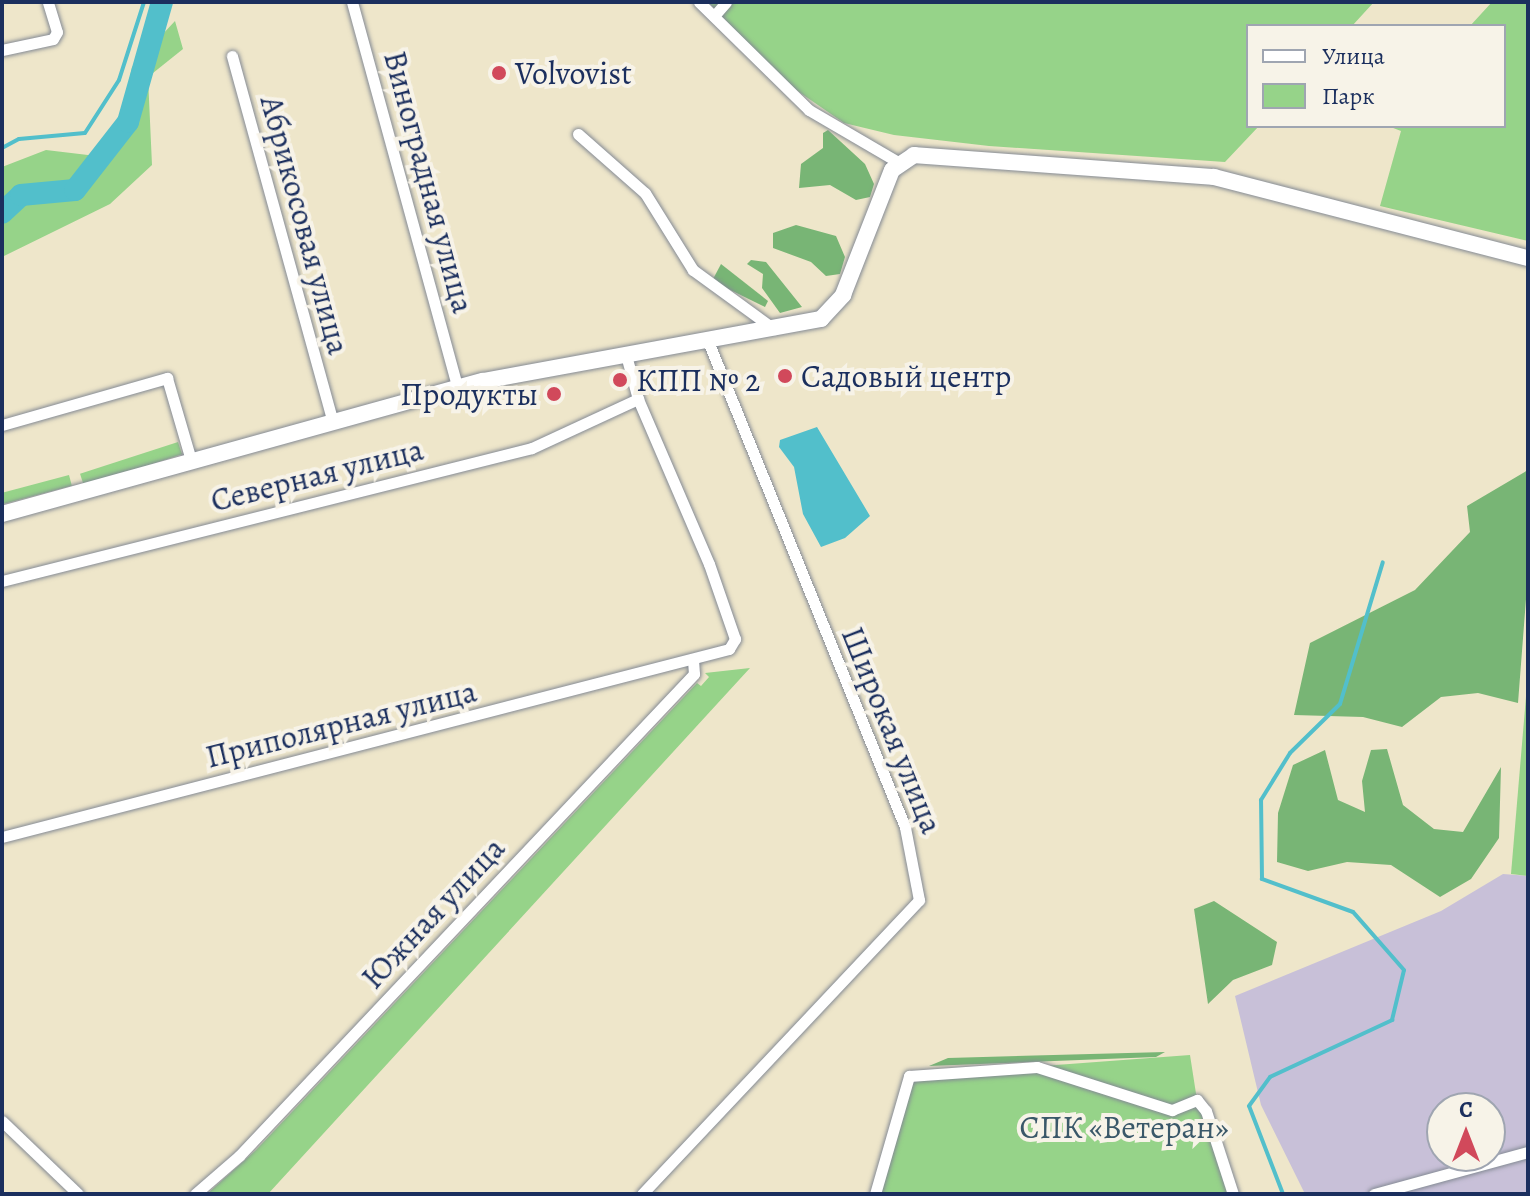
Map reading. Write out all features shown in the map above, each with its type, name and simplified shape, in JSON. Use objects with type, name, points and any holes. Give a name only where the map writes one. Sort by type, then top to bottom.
[{"type":"street","points":[[2,50],[53,39],[57,32],[48,2]]},
{"type":"street","name":"Виноградная улица","points":[[352,2],[456,381]]},
{"type":"street","points":[[699,2],[719,10],[809,110],[898,162],[938,153],[1201,175],[1528,258]]},
{"type":"street","name":"Абрикосовая улица","points":[[232,56],[331,414]]},
{"type":"street","points":[[578,134],[645,193],[693,270],[774,329]]},
{"type":"street","points":[[2,514],[191,460],[331,414],[456,381],[626,355],[821,319],[836,305],[898,162]]},
{"type":"street","name":"Широкая улица","points":[[642,1194],[919,900],[905,827],[708,341]]},
{"type":"street","points":[[626,355],[638,399]]},
{"type":"street","points":[[2,425],[167,378],[191,460]]},
{"type":"street","name":"Северная улица","points":[[2,581],[532,448],[638,399]]},
{"type":"street","name":"Приполярная улица","points":[[2,837],[729,649],[735,639],[698,537],[638,399]]},
{"type":"street","name":"Южная улица","points":[[195,1194],[239,1156],[673,697],[694,674],[693,660]]},
{"type":"street","points":[[875,1194],[909,1076],[1037,1067],[1172,1110],[1197,1100],[1222,1154],[1233,1194]]},
{"type":"street","points":[[2,1121],[78,1194]]},
{"type":"street","points":[[1374,1194],[1528,1152]]},
{"type":"shaded area","points":[[1503,874],[1528,876],[1528,1194],[1305,1194],[1261,1105],[1235,996],[1441,911]]},
{"type":"green space","points":[[708,2],[1374,2],[1354,24],[1246,24],[1246,128],[1257,128],[1225,162],[989,146],[894,135],[844,123],[786,83]]},
{"type":"green space","points":[[1492,2],[1528,2],[1528,241],[1380,206],[1401,131],[1393,128],[1506,128],[1506,24],[1472,24]]},
{"type":"green space","points":[[175,21],[183,49],[148,77],[152,165],[110,204],[2,257],[2,167],[46,150],[113,158],[132,67]]},
{"type":"green space","points":[[828,130],[865,164],[874,184],[870,197],[856,200],[830,185],[799,188],[801,164],[823,148],[823,133]]},
{"type":"green space","points":[[796,225],[836,236],[845,257],[840,274],[826,276],[811,262],[773,248],[773,233]]},
{"type":"green space","points":[[751,260],[766,262],[802,307],[780,313],[762,288],[763,274],[747,264]]},
{"type":"green space","points":[[721,264],[768,301],[765,307],[712,281]]},
{"type":"green space","points":[[178,442],[182,454],[84,486],[80,474]]},
{"type":"green space","points":[[1528,470],[1528,573],[1518,703],[1478,693],[1441,697],[1402,727],[1363,717],[1294,715],[1310,643],[1415,590],[1470,532],[1467,506]]},
{"type":"green space","points":[[69,475],[72,486],[4,504],[2,493]]},
{"type":"green space","points":[[750,668],[268,1194],[207,1194],[256,1150],[697,683],[701,686],[709,677],[705,673]]},
{"type":"green space","points":[[1528,673],[1528,876],[1511,874]]},
{"type":"green space","points":[[1387,749],[1403,805],[1434,829],[1463,832],[1501,767],[1499,838],[1471,879],[1440,897],[1391,865],[1347,862],[1308,871],[1277,862],[1278,813],[1293,765],[1325,750],[1338,800],[1365,812],[1362,781],[1371,750]]},
{"type":"green space","points":[[1214,901],[1277,942],[1272,965],[1233,980],[1208,1004],[1194,909]]},
{"type":"green space","points":[[1165,1052],[1156,1057],[929,1066],[948,1058]]},
{"type":"green space","name":"СПК «Ветеран»","points":[[1190,1055],[1197,1100],[1233,1194],[875,1194],[909,1076]]},
{"type":"water","points":[[817,427],[870,516],[845,538],[821,547],[803,514],[794,467],[779,447],[780,440]]},
{"type":"waterway","points":[[2,148],[19,139],[85,133],[119,80],[144,2]]},
{"type":"waterway","points":[[2,213],[21,195],[75,190],[128,122],[162,2]]},
{"type":"waterway","points":[[1283,1194],[1249,1106],[1270,1077],[1392,1020],[1404,970],[1353,912],[1262,879],[1261,800],[1290,753],[1340,704],[1383,562]]},
{"type":"place","name":"Volvovist","points":[[499,73]]},
{"type":"place","name":"Садовый центр","points":[[785,376]]},
{"type":"place","name":"КПП № 2","points":[[620,380]]},
{"type":"place","name":"Продукты","points":[[554,394]]}]
